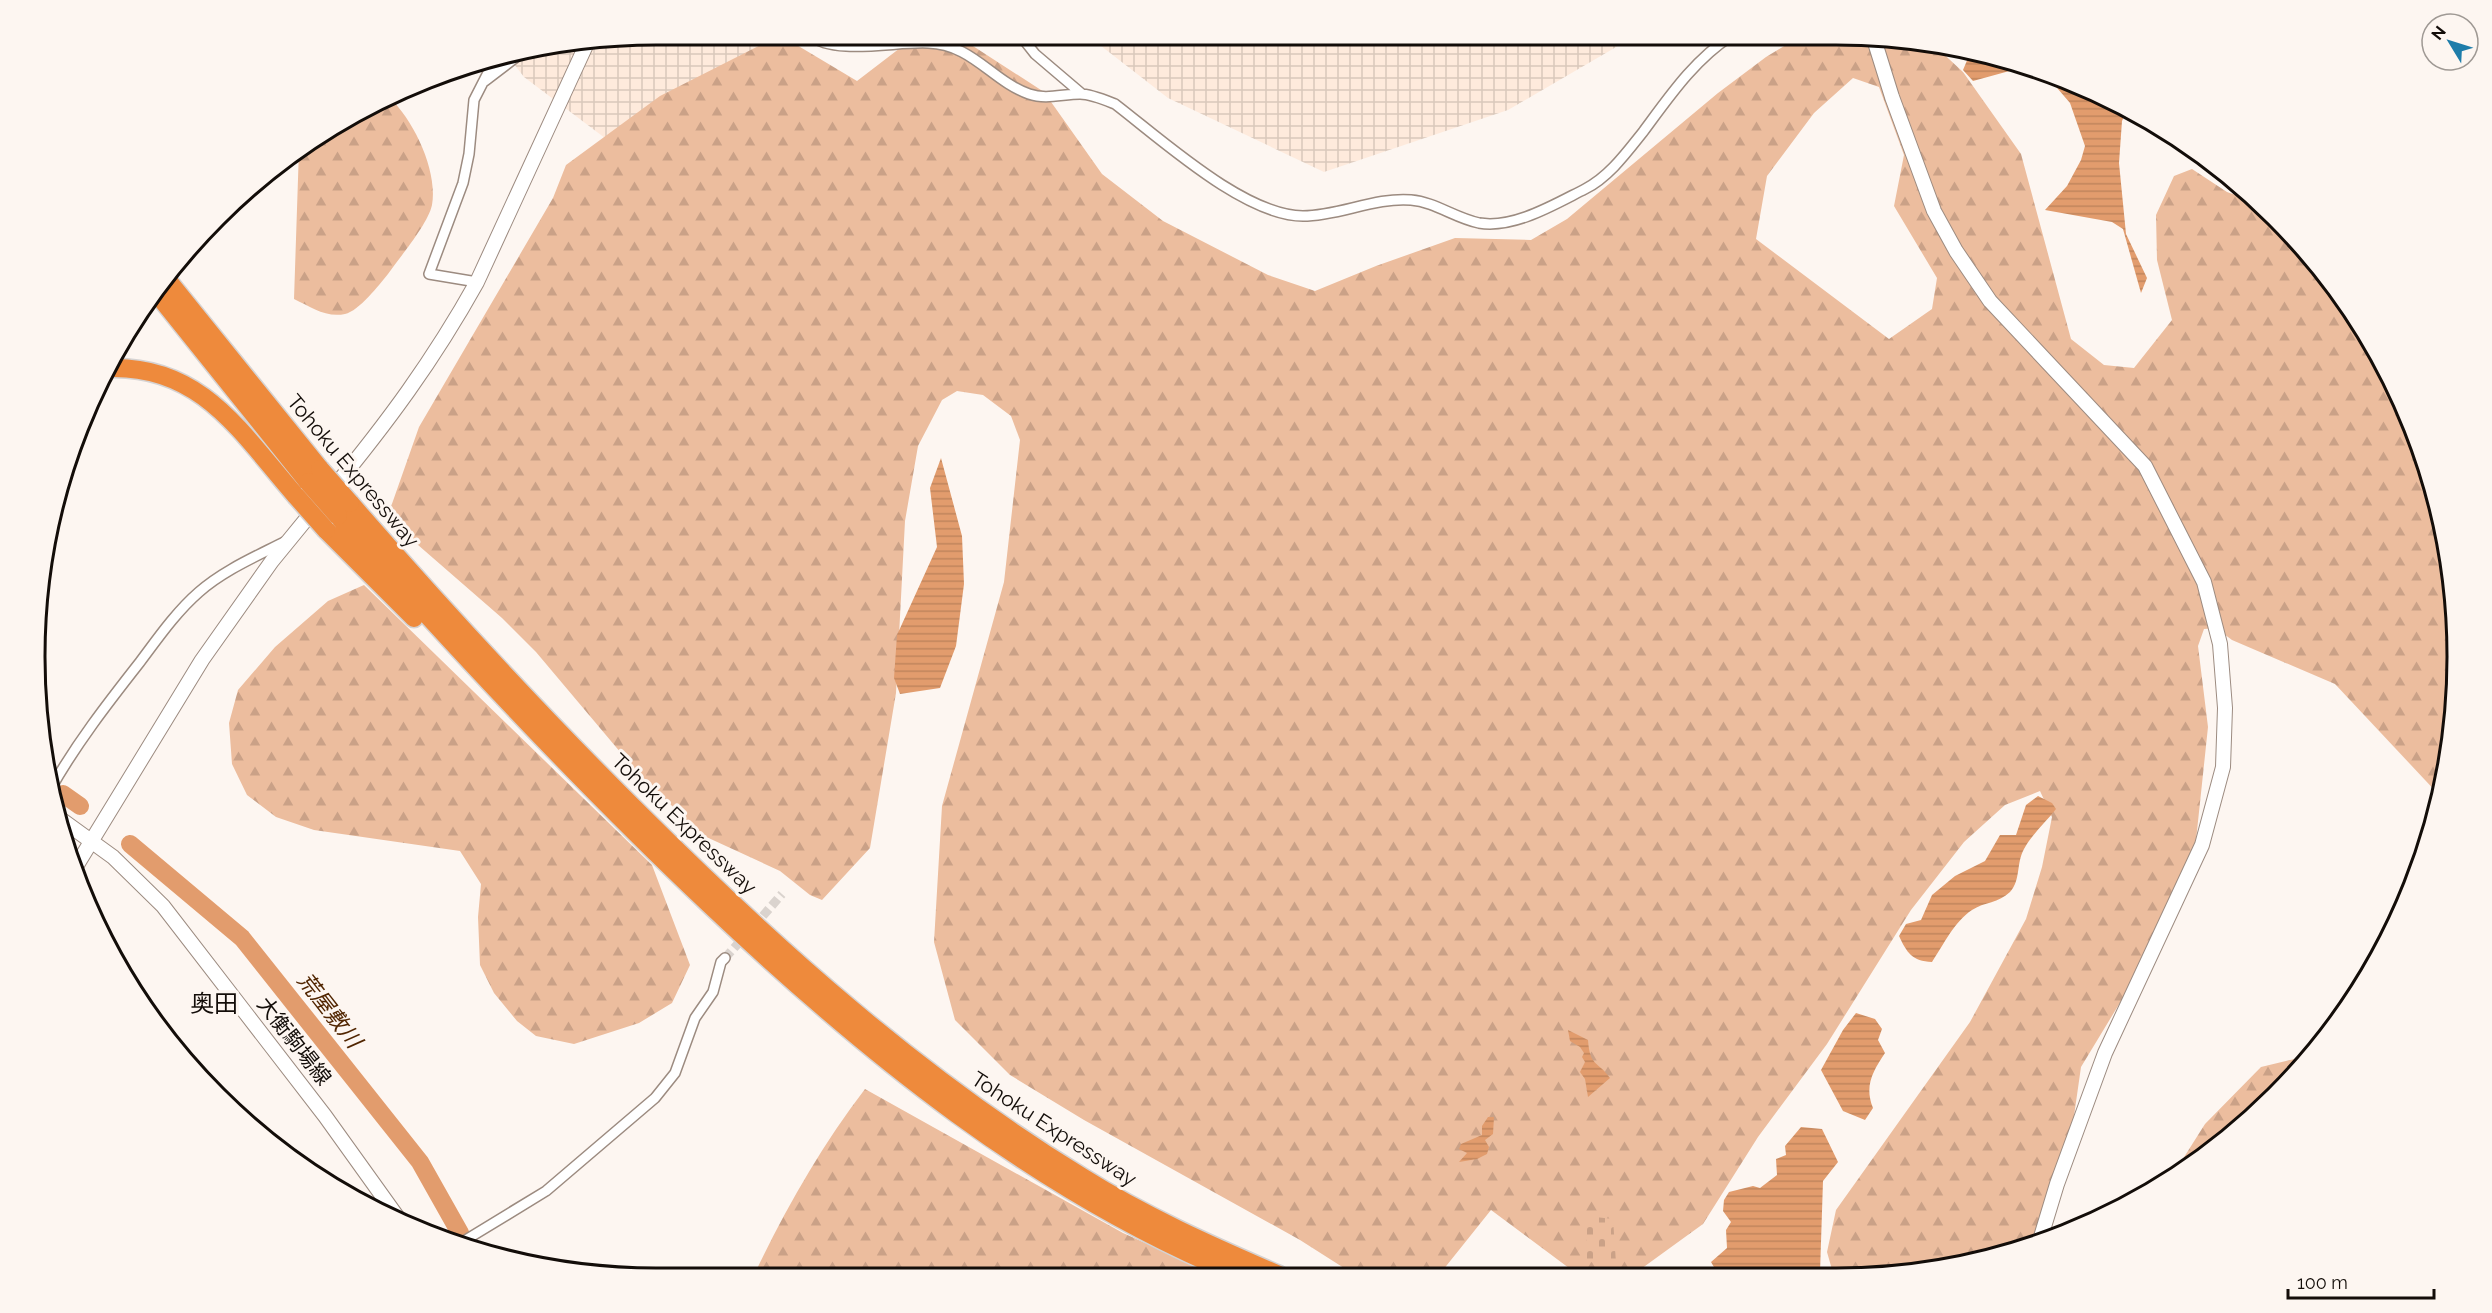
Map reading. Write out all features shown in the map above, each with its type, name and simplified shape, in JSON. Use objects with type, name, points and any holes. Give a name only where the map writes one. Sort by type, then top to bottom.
[{"type":"highway","points":[[176,278],[250,371],[272,410]]},
{"type":"highway","name":"Tohoku Expressway","points":[[171,284],[272,410],[338,517],[548,745],[672,870],[783,974],[920,1088],[977,1129],[1076,1192],[1136,1226],[1223,1268]]},
{"type":"highway","name":"Tohoku Expressway","points":[[161,298],[314,475]]},
{"type":"highway","points":[[118,368],[150,370],[176,379],[199,392],[222,410],[296,496],[338,517]]},
{"type":"highway","name":"Tohoku Expressway","points":[[338,517],[408,570],[567,741],[684,857],[879,1034],[976,1108],[1084,1179],[1143,1212],[1264,1268]]},
{"type":"street","points":[[842,45],[878,45]]},
{"type":"street","points":[[947,45],[981,62],[1030,95],[1048,97],[1082,94]]},
{"type":"street","points":[[1028,45],[1035,54],[1082,94],[1115,105],[1222,185],[1263,208],[1282,214],[1303,216],[1379,202],[1407,200],[1425,202],[1480,223],[1517,219],[1585,189],[1624,156],[1690,71],[1717,45]]},
{"type":"street","points":[[1876,46],[1892,97],[1934,211],[1956,251],[1990,301],[2145,466],[2204,582],[2220,644],[2226,708],[2223,767],[2202,845],[2105,1053],[2056,1184],[2042,1232]]},
{"type":"street","points":[[80,860],[202,660],[272,561],[384,427],[429,363],[477,282],[584,49]]},
{"type":"street","points":[[483,83],[508,64]]},
{"type":"street","points":[[477,282],[429,274],[463,183],[469,154],[474,100],[490,68]]},
{"type":"street","points":[[57,777],[91,725],[176,616],[199,592],[218,578],[291,538]]},
{"type":"street","name":"大衡駒場線","points":[[69,824],[114,857],[163,906],[326,1116],[390,1207]]},
{"type":"street","points":[[468,1238],[546,1191],[655,1098],[675,1073],[694,1018],[712,992],[721,962],[725,958]]},
{"type":"shaded area","points":[[767,45],[758,51],[658,178],[524,77],[513,63],[577,50],[617,46]]},
{"type":"shaded area","points":[[1100,45],[1620,45],[1508,110],[1324,172],[1168,98]]},
{"type":"shaded area","points":[[1967,60],[2010,71],[1973,81],[1963,70]]},
{"type":"shaded area","points":[[2056,86],[2123,117],[2119,163],[2126,234],[2147,278],[2141,293],[2123,229],[2112,222],[2045,210],[2067,186],[2081,160],[2085,146],[2070,103]]},
{"type":"shaded area","points":[[941,458],[962,536],[964,584],[956,646],[940,688],[900,694],[894,678],[897,635],[937,547],[930,488]]},
{"type":"shaded area","points":[[2038,796],[2052,803],[2056,809],[2024,849],[2016,882],[2010,892],[1977,907],[1966,915],[1950,934],[1932,962],[1920,960],[1911,955],[1899,936],[1906,924],[1921,920],[1932,895],[1955,876],[1985,861],[2000,835],[2016,835],[2026,805]]},
{"type":"shaded area","points":[[1856,1013],[1875,1019],[1882,1029],[1878,1040],[1885,1053],[1871,1079],[1869,1093],[1873,1108],[1865,1120],[1843,1111],[1821,1070],[1843,1030]]},
{"type":"shaded area","points":[[1568,1030],[1588,1040],[1592,1059],[1610,1078],[1588,1097],[1585,1079],[1580,1072],[1585,1062],[1582,1057],[1584,1053],[1580,1047],[1570,1041]]},
{"type":"shaded area","points":[[1488,1117],[1494,1117],[1493,1134],[1485,1140],[1489,1147],[1487,1154],[1477,1159],[1459,1162],[1467,1153],[1459,1149],[1461,1144],[1482,1135],[1482,1126]]},
{"type":"shaded area","points":[[1801,1127],[1822,1129],[1838,1162],[1823,1181],[1820,1268],[1714,1268],[1711,1262],[1727,1248],[1726,1230],[1731,1222],[1723,1211],[1724,1200],[1729,1192],[1753,1186],[1760,1188],[1777,1175],[1776,1159],[1786,1155],[1785,1146]]},
{"type":"green space","points":[[760,45],[797,45],[857,81],[904,45],[971,45],[1044,92],[1102,174],[1163,221],[1268,275],[1315,291],[1455,238],[1531,240],[1567,219],[1718,93],[1786,45],[1875,46],[1945,55],[1963,72],[2021,154],[2071,339],[2104,365],[2134,368],[2172,320],[2157,260],[2156,215],[2174,176],[2192,169],[2227,192],[2238,196],[2268,224],[2321,284],[2344,317],[2384,386],[2400,422],[2415,460],[2435,537],[2442,577],[2447,656],[2442,736],[2432,788],[2335,684],[2232,640],[2216,628],[2204,629],[2198,646],[2208,727],[2192,878],[2152,956],[2121,1001],[2081,1067],[2071,1137],[2034,1235],[1955,1256],[1875,1267],[1832,1268],[1827,1252],[1836,1210],[1970,1022],[2026,919],[2042,867],[2052,817],[2040,791],[2005,805],[1964,842],[1911,910],[1827,1044],[1758,1137],[1703,1224],[1642,1268],[1569,1268],[1491,1210],[1445,1268],[1344,1268],[1300,1240],[1084,1120],[1010,1075],[955,1020],[934,942],[942,806],[1004,582],[1020,440],[1011,416],[983,395],[957,391],[942,400],[918,446],[905,521],[896,693],[870,848],[822,900],[810,895],[780,871],[702,835],[637,772],[536,652],[502,618],[387,518],[419,427],[553,198],[566,165],[660,96]],"holes":[[[1853,78],[1879,87],[1904,155],[1894,206],[1937,278],[1932,309],[1889,339],[1756,239],[1767,176],[1814,113]]]},
{"type":"green space","points":[[395,104],[408,120],[428,162],[433,192],[432,205],[425,221],[388,274],[368,297],[350,312],[338,315],[325,313],[294,299],[299,161],[351,127]]},
{"type":"green space","points":[[364,585],[652,865],[690,965],[672,1003],[639,1023],[574,1044],[536,1036],[517,1021],[494,993],[480,965],[478,917],[481,884],[460,851],[314,830],[276,817],[247,795],[232,764],[229,723],[238,690],[275,647],[328,601]]},
{"type":"green space","points":[[2296,1059],[2239,1116],[2182,1160],[2205,1124],[2261,1067]]},
{"type":"green space","points":[[865,1089],[1123,1233],[1201,1268],[757,1268],[804,1180]]},
{"type":"green space","points":[[1586,1216],[1613,1219],[1616,1263],[1587,1262]]},
{"type":"waterway","name":"荒屋敷川","points":[[63,794],[80,806]]},
{"type":"waterway","name":"荒屋敷川","points":[[130,844],[242,938],[420,1162],[460,1233]]},
{"type":"tunnel","points":[[754,926],[782,894]]},
{"type":"tunnel","points":[[725,958],[745,936]]},
{"type":"district","name":"奥田","points":[[214,1004]]}]
